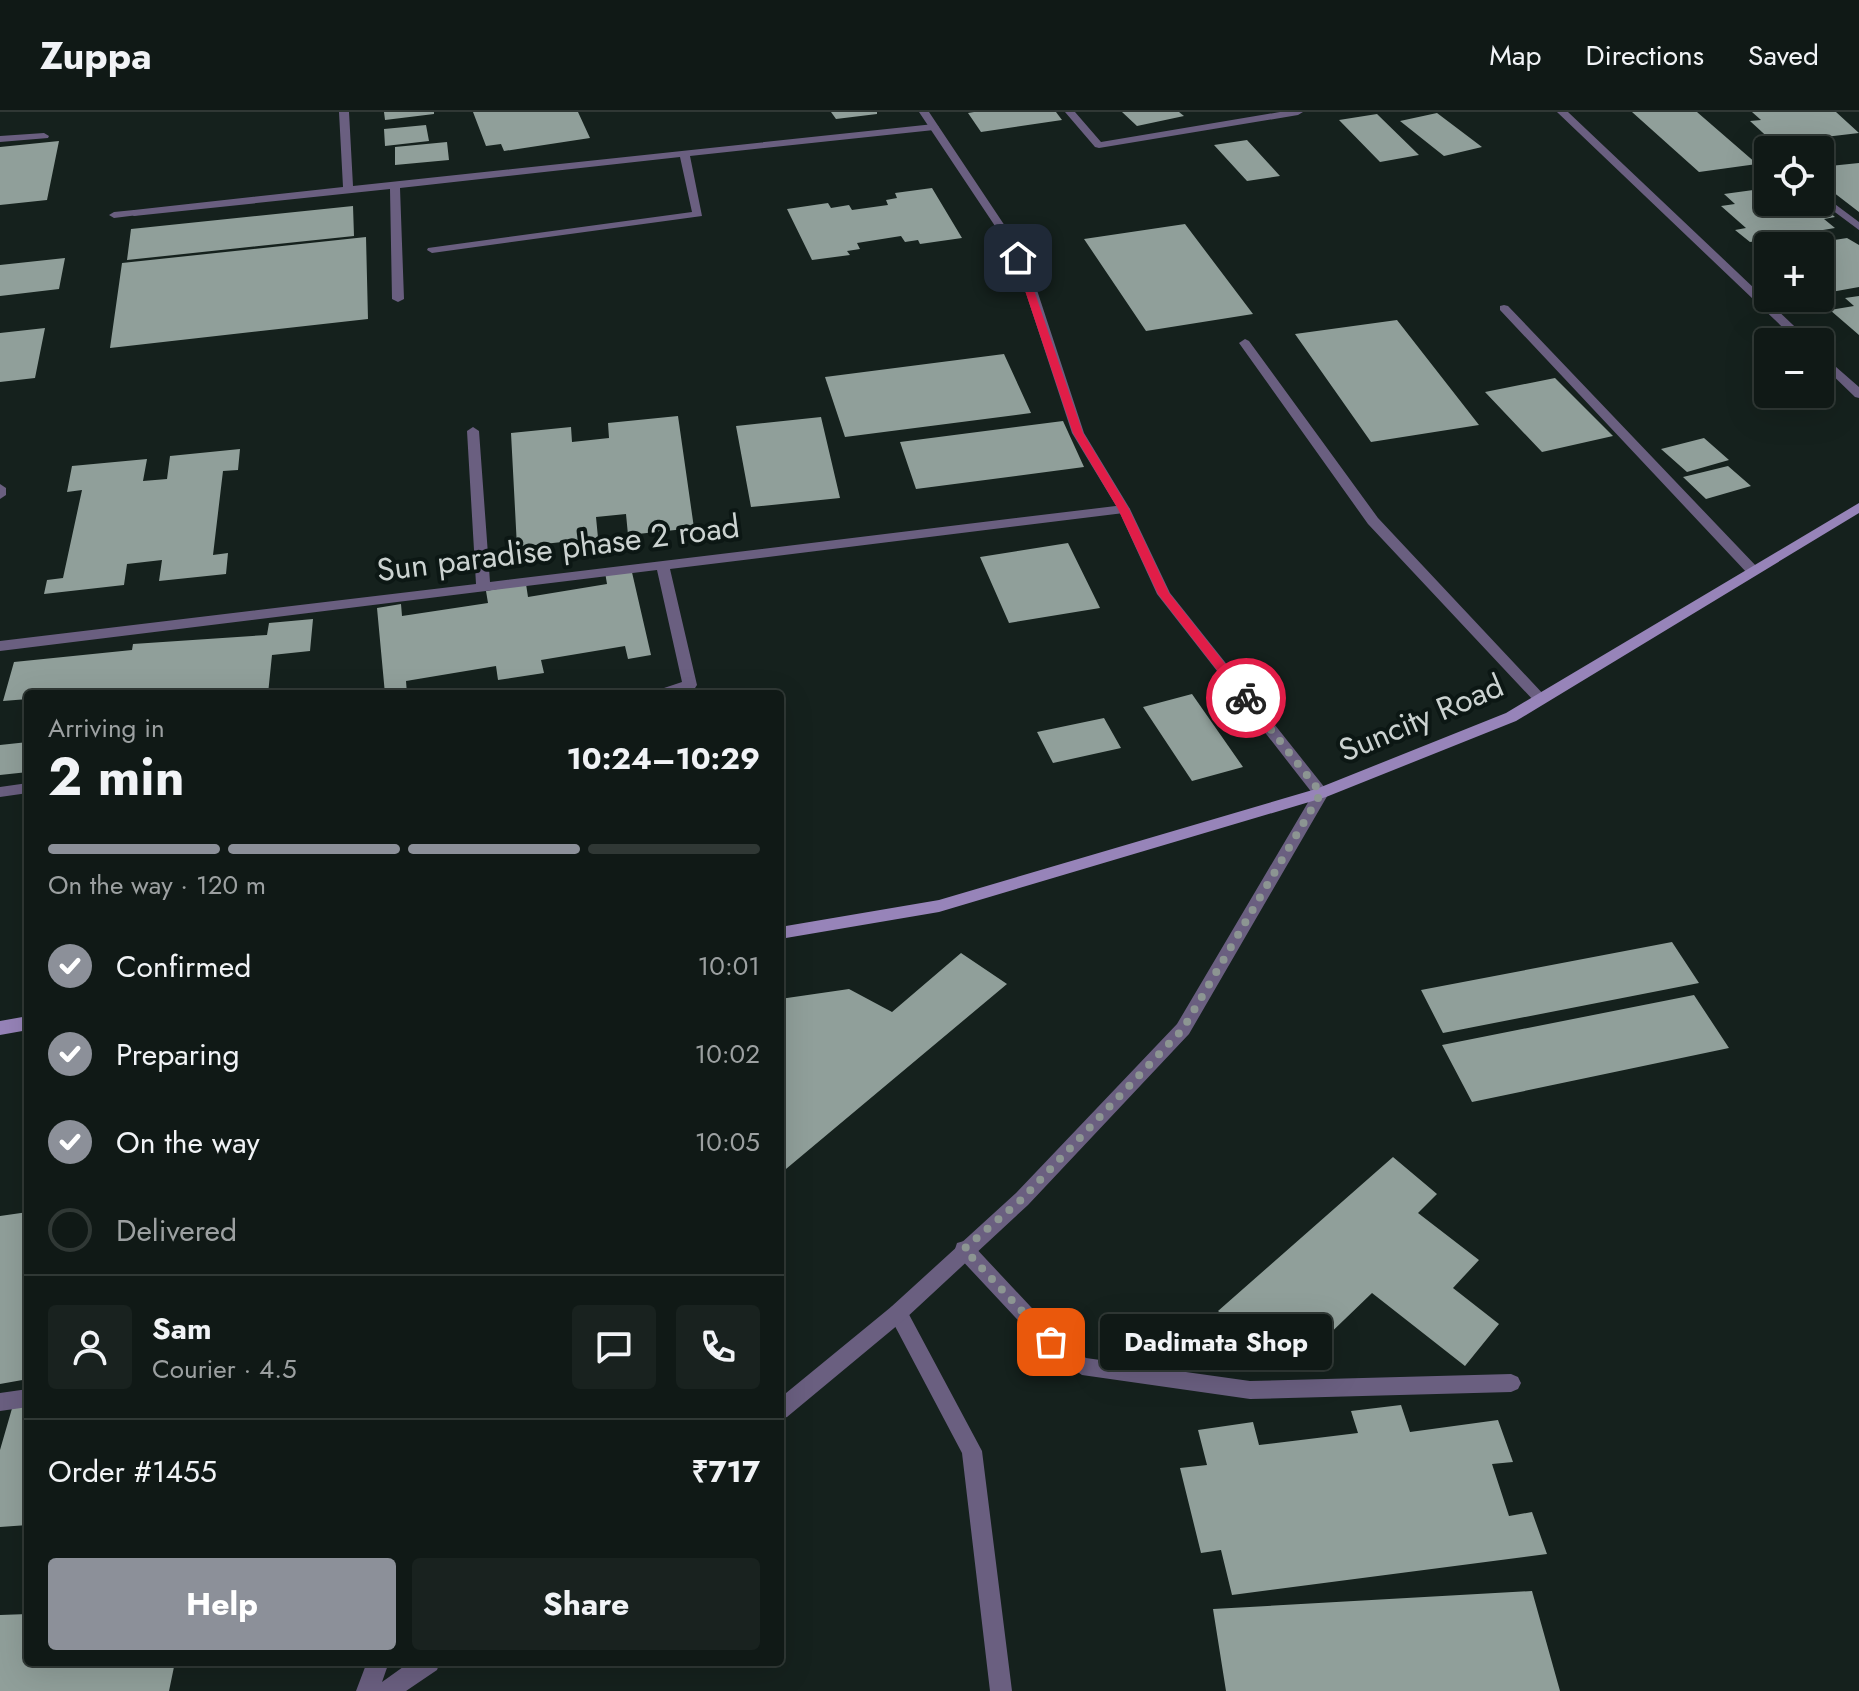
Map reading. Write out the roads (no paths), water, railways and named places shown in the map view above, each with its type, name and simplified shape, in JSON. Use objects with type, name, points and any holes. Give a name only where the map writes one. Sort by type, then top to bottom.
[{"type":"street","points":[[344,112],[348,190]]},
{"type":"street","points":[[784,1407],[898,1313],[964,1249],[1022,1199],[1183,1029],[1321,793],[1164,594],[1124,509],[1078,433],[1026,275],[1010,241],[924,112]]},
{"type":"street","points":[[1070,112],[1099,145],[1298,112]]},
{"type":"street","points":[[1562,112],[1790,328]]},
{"type":"street","points":[[114,215],[934,127]]},
{"type":"street","points":[[0,139],[44,136]]},
{"type":"street","points":[[432,250],[698,214],[684,154]]},
{"type":"street","points":[[395,185],[398,299]]},
{"type":"street","points":[[1834,207],[1859,227]]},
{"type":"street","points":[[1504,308],[1753,571]]},
{"type":"street","points":[[1245,343],[1373,521],[1540,699]]},
{"type":"street","points":[[1834,370],[1859,394]]},
{"type":"street","points":[[473,431],[483,584]]},
{"type":"street","points":[[0,488],[0,495]]},
{"type":"street","name":"Suncity Road","points":[[784,932],[939,906],[1321,793],[1511,717],[1859,507]]},
{"type":"street","name":"Sun paradise phase 2 road","points":[[0,646],[483,584],[1124,509]]},
{"type":"street","points":[[662,564],[690,685],[673,690]]},
{"type":"street","points":[[0,792],[24,789]]},
{"type":"street","points":[[0,1028],[24,1024]]},
{"type":"street","points":[[964,1249],[1051,1342],[1082,1366],[1250,1390],[1511,1383]]},
{"type":"street","points":[[898,1313],[972,1451],[1001,1691]]},
{"type":"street","points":[[0,1402],[24,1399]]},
{"type":"street","points":[[367,1691],[376,1666]]},
{"type":"street","points":[[387,1691],[423,1666]]},
{"type":"place","name":"Dadimata Shop","points":[[1051,1342]]}]
